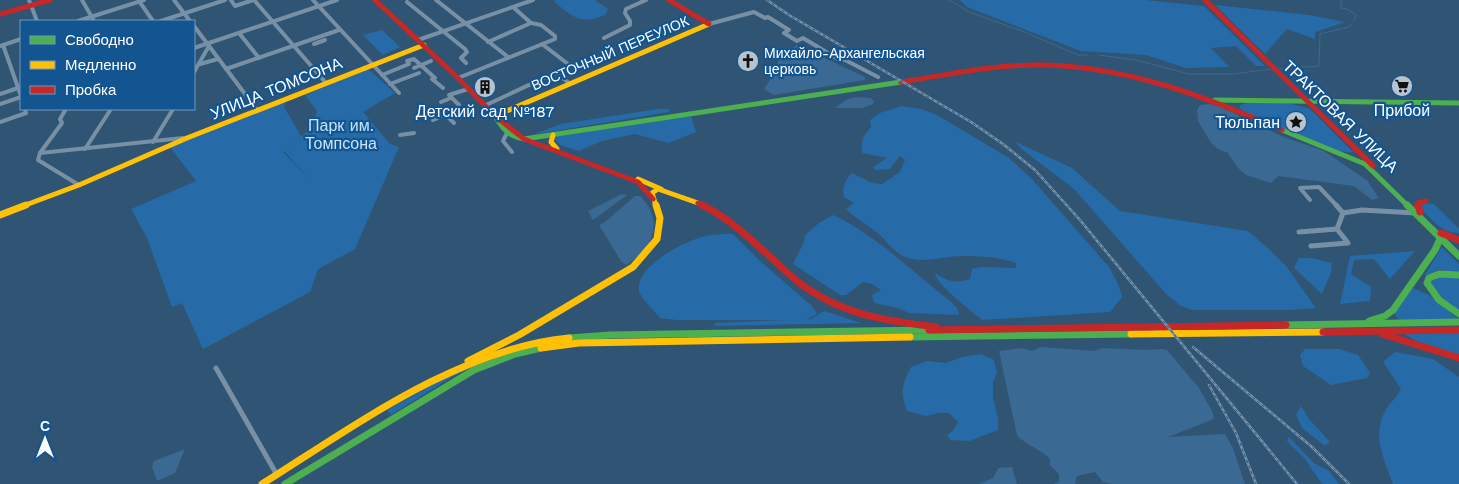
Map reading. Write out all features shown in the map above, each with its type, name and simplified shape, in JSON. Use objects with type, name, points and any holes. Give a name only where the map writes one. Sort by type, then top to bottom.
[{"type":"main road","points":[[0,14],[29,3],[50,0]]},
{"type":"main road","points":[[375,0],[458,78],[484,106],[524,139],[625,175],[721,214],[799,282],[838,306],[884,321],[965,330]]},
{"type":"main road","points":[[669,0],[709,24]]},
{"type":"main road","name":"ТРАКТОВАЯ УЛИЦА","points":[[1205,0],[1459,251]]},
{"type":"main road","name":"ВОСТОЧНЫЙ ПЕРЕУЛОК","points":[[495,116],[709,24]]},
{"type":"main road","name":"УЛИЦА ТОМСОНА","points":[[0,215],[79,185],[187,138],[371,65],[421,43]]},
{"type":"main road","points":[[495,116],[502,129],[507,133],[516,139],[524,139],[1021,65],[1072,65],[1136,75],[1204,98],[1307,102],[1459,103]]},
{"type":"main road","name":"ТРАКТОВАЯ УЛИЦА","points":[[1204,98],[1365,164],[1418,212]]},
{"type":"main road","points":[[1242,113],[1236,107],[1238,103],[1257,101]]},
{"type":"main road","points":[[553,135],[551,142],[557,149]]},
{"type":"main road","points":[[524,139],[557,149],[576,158]]},
{"type":"main road","points":[[1344,155],[1356,156],[1358,154],[1356,149]]},
{"type":"main road","points":[[625,175],[640,183],[654,200]]},
{"type":"main road","points":[[262,484],[364,420],[519,335],[633,267],[643,258],[657,239],[660,218],[652,194],[654,190],[658,189],[667,191]]},
{"type":"main road","points":[[1418,212],[1418,203],[1426,201]]},
{"type":"main road","points":[[1339,323],[1373,320],[1391,312],[1436,250],[1440,234],[1459,240]]},
{"type":"main road","name":"ТРАКТОВАЯ УЛИЦА","points":[[1440,234],[1459,256]]},
{"type":"main road","points":[[1459,275],[1435,275],[1429,278],[1427,284],[1439,300],[1459,314]]},
{"type":"main road","points":[[285,484],[474,370],[515,354],[546,347],[579,343],[669,340],[1144,330],[1188,326],[1459,322]]},
{"type":"main road","points":[[454,369],[515,347],[546,340],[580,336],[965,330],[1144,330],[1191,332],[1459,330]]},
{"type":"main road","points":[[1344,331],[1392,336],[1459,358]]},
{"type":"main road","points":[[364,420],[370,418],[374,420],[376,425],[371,432]]},
{"type":"main road","points":[[288,468],[277,477],[277,482],[284,482],[296,477]]},
{"type":"street","points":[[82,0],[92,19],[144,0]]},
{"type":"street","points":[[174,0],[189,20]]},
{"type":"street","points":[[164,20],[225,0]]},
{"type":"street","points":[[231,0],[236,6],[253,0],[274,21],[326,83]]},
{"type":"street","points":[[313,0],[371,65],[399,93]]},
{"type":"street","points":[[195,48],[208,45],[337,0]]},
{"type":"street","points":[[436,0],[508,57]]},
{"type":"street","points":[[511,0],[521,16],[531,23]]},
{"type":"street","points":[[421,43],[443,31],[532,0]]},
{"type":"street","points":[[604,38],[630,26],[626,10],[646,0]]},
{"type":"street","points":[[139,1],[153,20]]},
{"type":"street","points":[[407,2],[467,51],[462,58],[466,64]]},
{"type":"street","points":[[29,3],[37,20]]},
{"type":"street","name":"ВОСТОЧНЫЙ ПЕРЕУЛОК","points":[[709,24],[754,12],[765,18],[768,17],[789,30],[784,33],[797,41],[803,38],[838,59],[845,60],[878,77]]},
{"type":"street","points":[[458,78],[555,39],[555,36],[537,22],[488,42]]},
{"type":"street","points":[[195,27],[257,110]]},
{"type":"street","points":[[226,69],[339,30]]},
{"type":"street","points":[[238,33],[259,58]]},
{"type":"street","points":[[20,39],[2,46],[2,54],[20,94]]},
{"type":"street","points":[[310,40],[315,44],[325,40]]},
{"type":"street","points":[[542,44],[568,64]]},
{"type":"street","points":[[195,70],[208,50],[208,45]]},
{"type":"street","points":[[198,64],[218,58]]},
{"type":"street","points":[[382,75],[408,63],[414,58],[443,88]]},
{"type":"street","points":[[414,68],[431,61]]},
{"type":"street","points":[[484,106],[562,70]]},
{"type":"street","points":[[390,84],[419,73]]},
{"type":"street","points":[[556,73],[569,83]]},
{"type":"street","points":[[0,94],[18,88]]},
{"type":"street","points":[[451,98],[449,95],[468,88]]},
{"type":"street","points":[[0,104],[20,97]]},
{"type":"street","points":[[441,102],[451,98]]},
{"type":"street","points":[[451,98],[459,105]]},
{"type":"street","points":[[65,110],[60,119],[62,123],[40,153],[38,160],[41,164],[79,185]]},
{"type":"street","points":[[85,149],[109,110]]},
{"type":"street","points":[[153,142],[173,110]]},
{"type":"street","points":[[421,115],[432,110],[440,117],[434,120]]},
{"type":"street","points":[[0,122],[25,111]]},
{"type":"street","points":[[449,118],[454,124]]},
{"type":"street","points":[[400,135],[414,133]]},
{"type":"street","points":[[507,133],[503,141],[512,152]]},
{"type":"street","points":[[40,153],[187,138]]},
{"type":"street","points":[[1310,200],[1300,188],[1319,187],[1343,212]]},
{"type":"street","points":[[1343,212],[1362,210],[1418,212]]},
{"type":"street","points":[[1337,229],[1343,212]]},
{"type":"street","points":[[1299,232],[1337,229]]},
{"type":"street","points":[[1311,246],[1348,242],[1337,229]]},
{"type":"street","points":[[216,368],[244,421],[277,475]]},
{"type":"green space","points":[[555,0],[595,0],[608,9],[605,15],[596,18],[589,20],[577,18],[554,2]]},
{"type":"green space","points":[[960,0],[1145,0],[1204,6],[1265,66],[1256,66],[1236,46],[1211,48],[1229,67],[1186,68],[1146,55],[1081,51],[967,7]]},
{"type":"green space","points":[[1215,5],[1309,15],[1345,22],[1315,32],[1315,39],[1287,29],[1265,54]]},
{"type":"green space","points":[[382,30],[400,47],[383,55],[363,35]]},
{"type":"green space","name":"Парк им. Томпсона","points":[[368,69],[395,93],[363,112],[390,144],[399,147],[355,249],[318,269],[310,292],[203,349],[182,303],[172,307],[147,238],[131,209],[196,181],[170,147],[286,101],[284,107],[301,136],[288,148],[312,127],[317,111],[305,95]],"holes":[[[284,151],[312,182],[283,152]]]},
{"type":"green space","points":[[1247,103],[1289,103],[1310,109],[1353,152],[1344,152],[1314,143],[1277,128],[1239,108],[1240,105]]},
{"type":"green space","points":[[901,106],[921,109],[937,115],[1009,158],[1032,179],[1109,267],[1119,286],[1122,297],[1110,312],[982,320],[941,284],[935,273],[947,280],[960,281],[970,279],[972,269],[982,267],[1016,268],[1016,263],[997,258],[976,256],[956,256],[926,260],[905,257],[849,212],[846,209],[854,203],[844,197],[843,190],[846,181],[852,173],[872,183],[882,184],[900,172],[905,160],[900,156],[890,169],[875,170],[873,167],[887,158],[862,153],[862,144],[864,137],[871,127],[870,120],[880,113]]},
{"type":"green space","points":[[658,109],[669,109],[669,112],[532,135],[561,124]]},
{"type":"green space","points":[[691,116],[696,132],[669,143],[635,134],[602,141],[579,151],[560,145],[553,137]]},
{"type":"green space","points":[[1014,141],[1072,168],[1120,211],[1248,231],[1286,266],[1316,308],[1290,310],[1192,310],[1181,306],[1167,295],[1074,189]]},
{"type":"green space","points":[[1422,203],[1434,204],[1459,229],[1459,233],[1447,231],[1437,224],[1419,207]]},
{"type":"green space","points":[[833,215],[849,223],[893,254],[949,300],[958,309],[959,315],[909,313],[898,308],[874,303],[872,295],[881,290],[872,284],[863,282],[846,295],[840,295],[793,264],[804,242],[805,235],[819,223]]},
{"type":"green space","points":[[733,234],[761,262],[813,307],[817,314],[806,320],[824,311],[861,323],[714,326],[715,323],[788,320],[677,320],[660,318],[639,291],[640,282],[645,272],[664,256],[697,238],[709,235]]},
{"type":"green space","points":[[1442,247],[1459,264],[1459,272],[1438,270],[1424,276]]},
{"type":"green space","points":[[1415,251],[1390,279],[1374,259],[1354,260],[1351,274],[1371,287],[1370,301],[1340,304],[1350,256]]},
{"type":"green space","points":[[1299,258],[1312,258],[1332,263],[1331,273],[1322,294],[1294,268]]},
{"type":"green space","points":[[1438,277],[1459,277],[1459,311],[1439,297],[1431,282]]},
{"type":"green space","points":[[1413,288],[1429,295],[1458,319],[1402,320],[1397,318],[1394,313]]},
{"type":"green space","points":[[1459,332],[1459,356],[1412,339],[1405,334]]},
{"type":"green space","points":[[596,340],[491,358],[452,377],[391,415],[387,410],[452,374],[494,356]]},
{"type":"green space","points":[[1305,349],[1339,349],[1358,355],[1370,373],[1367,378],[1331,385],[1303,366],[1300,355]]},
{"type":"green space","points":[[1395,352],[1433,359],[1459,377],[1459,484],[1393,484],[1383,457],[1379,439],[1381,421],[1385,411],[1401,389],[1383,362]]},
{"type":"green space","points":[[981,354],[994,360],[997,372],[993,382],[993,398],[998,418],[998,430],[969,441],[950,440],[947,435],[953,431],[958,422],[949,413],[926,416],[907,411],[903,398],[903,388],[911,367],[927,361],[946,363],[962,357]]},
{"type":"green space","points":[[1301,406],[1309,419],[1330,442],[1325,446],[1302,428],[1296,415]]},
{"type":"green space","points":[[1289,437],[1314,463],[1329,471],[1339,484],[1322,484],[1305,459],[1287,441]]},
{"type":"shaded area","points":[[797,45],[865,77],[865,80],[774,95],[764,89],[773,75],[781,55]]},
{"type":"shaded area","points":[[856,97],[871,98],[874,101],[873,104],[862,108],[835,108],[846,100]]},
{"type":"shaded area","points":[[1210,104],[1221,107],[1284,137],[1324,151],[1368,181],[1378,198],[1372,200],[1354,186],[1278,176],[1271,183],[1246,175],[1238,168],[1228,153],[1218,149],[1211,143],[1198,121],[1197,110],[1200,105]]},
{"type":"shaded area","points":[[622,194],[627,195],[593,220],[588,211]]},
{"type":"shaded area","points":[[635,196],[640,196],[648,206],[654,225],[649,243],[635,259],[626,265],[621,261],[599,225]]},
{"type":"shaded area","points":[[1040,347],[1095,351],[1102,348],[1167,350],[1199,388],[1213,413],[1214,419],[1168,437],[1225,434],[1233,448],[1245,484],[1111,484],[1103,482],[1095,472],[1077,476],[1075,484],[1053,484],[1059,482],[1059,474],[1050,465],[1050,459],[1017,435],[999,351],[1022,348],[1033,351]]},
{"type":"shaded area","points":[[185,449],[175,473],[157,481],[152,467],[154,461]]},
{"type":"shaded area","points":[[1012,467],[1017,484],[979,484],[993,478],[998,468]]},
{"type":"waterway","points":[[949,0],[969,12],[1022,31],[1078,55],[1088,55]]},
{"type":"waterway","points":[[1341,0],[1341,8],[1347,9],[1356,15],[1354,21]]},
{"type":"waterway","points":[[1278,69],[1319,66],[1320,34],[1349,27],[1351,24]]},
{"type":"waterway","points":[[1099,55],[1136,60],[1189,74],[1233,74],[1271,69]]},
{"type":"railway","points":[[767,0],[789,15],[971,122],[1003,144],[1035,170],[1080,220],[1297,484]]},
{"type":"railway","points":[[1193,347],[1312,447],[1349,484]]},
{"type":"railway","points":[[1209,385],[1236,433],[1256,484]]},
{"type":"traffic: fast","points":[[495,116],[506,132],[514,137],[524,139],[901,82]]},
{"type":"traffic: fast","points":[[1215,100],[1459,103]]},
{"type":"traffic: fast","points":[[1282,130],[1365,164],[1459,256]]},
{"type":"traffic: fast","points":[[1369,321],[1385,316],[1393,310],[1435,250],[1440,239],[1438,235]]},
{"type":"traffic: fast","points":[[1459,275],[1439,274],[1429,278],[1427,283],[1439,300],[1459,314]]},
{"type":"traffic: fast","points":[[1286,325],[1459,322]]},
{"type":"traffic: fast","points":[[569,338],[610,335],[929,330]]},
{"type":"traffic: fast","points":[[910,337],[1131,334]]},
{"type":"traffic: fast","points":[[285,484],[474,370],[515,354],[541,348]]},
{"type":"traffic: slow","points":[[495,116],[709,24]]},
{"type":"traffic: slow","points":[[0,215],[79,185],[187,138],[424,45]]},
{"type":"traffic: slow","points":[[553,135],[551,142],[557,149]]},
{"type":"traffic: slow","points":[[638,179],[661,189]]},
{"type":"traffic: slow","points":[[468,361],[519,335],[633,267],[657,239],[660,218],[652,193],[658,189],[698,203]]},
{"type":"traffic: slow","points":[[1131,334],[1323,332]]},
{"type":"traffic: slow","points":[[541,348],[579,343],[910,337]]},
{"type":"traffic: slow","points":[[262,484],[364,420],[454,369],[515,347],[546,340],[569,338]]},
{"type":"traffic: jam","points":[[0,14],[50,0]]},
{"type":"traffic: jam","points":[[375,0],[458,78],[495,116],[524,139],[638,182],[653,199]]},
{"type":"traffic: jam","points":[[669,0],[709,24]]},
{"type":"traffic: jam","points":[[1205,0],[1373,166]]},
{"type":"traffic: jam","points":[[901,82],[985,69],[1020,66],[1069,66],[1101,70],[1163,84],[1223,105],[1282,130]]},
{"type":"traffic: jam","points":[[1420,212],[1417,208],[1418,203],[1426,201]]},
{"type":"traffic: jam","points":[[698,203],[721,214],[799,282],[838,306],[884,321],[936,327]]},
{"type":"traffic: jam","points":[[1441,233],[1459,240]]},
{"type":"traffic: jam","points":[[929,330],[1286,325]]},
{"type":"traffic: jam","points":[[1323,332],[1459,330]]},
{"type":"traffic: jam","points":[[1382,334],[1459,358]]},
{"type":"place","name":"Михайло-Архангельская церковь","points":[[748,61]]},
{"type":"place","name":"Прибой","points":[[1402,86]]},
{"type":"place","name":"Детский сад №187","points":[[485,87]]},
{"type":"place","name":"Тюльпан","points":[[1296,122]]}]
